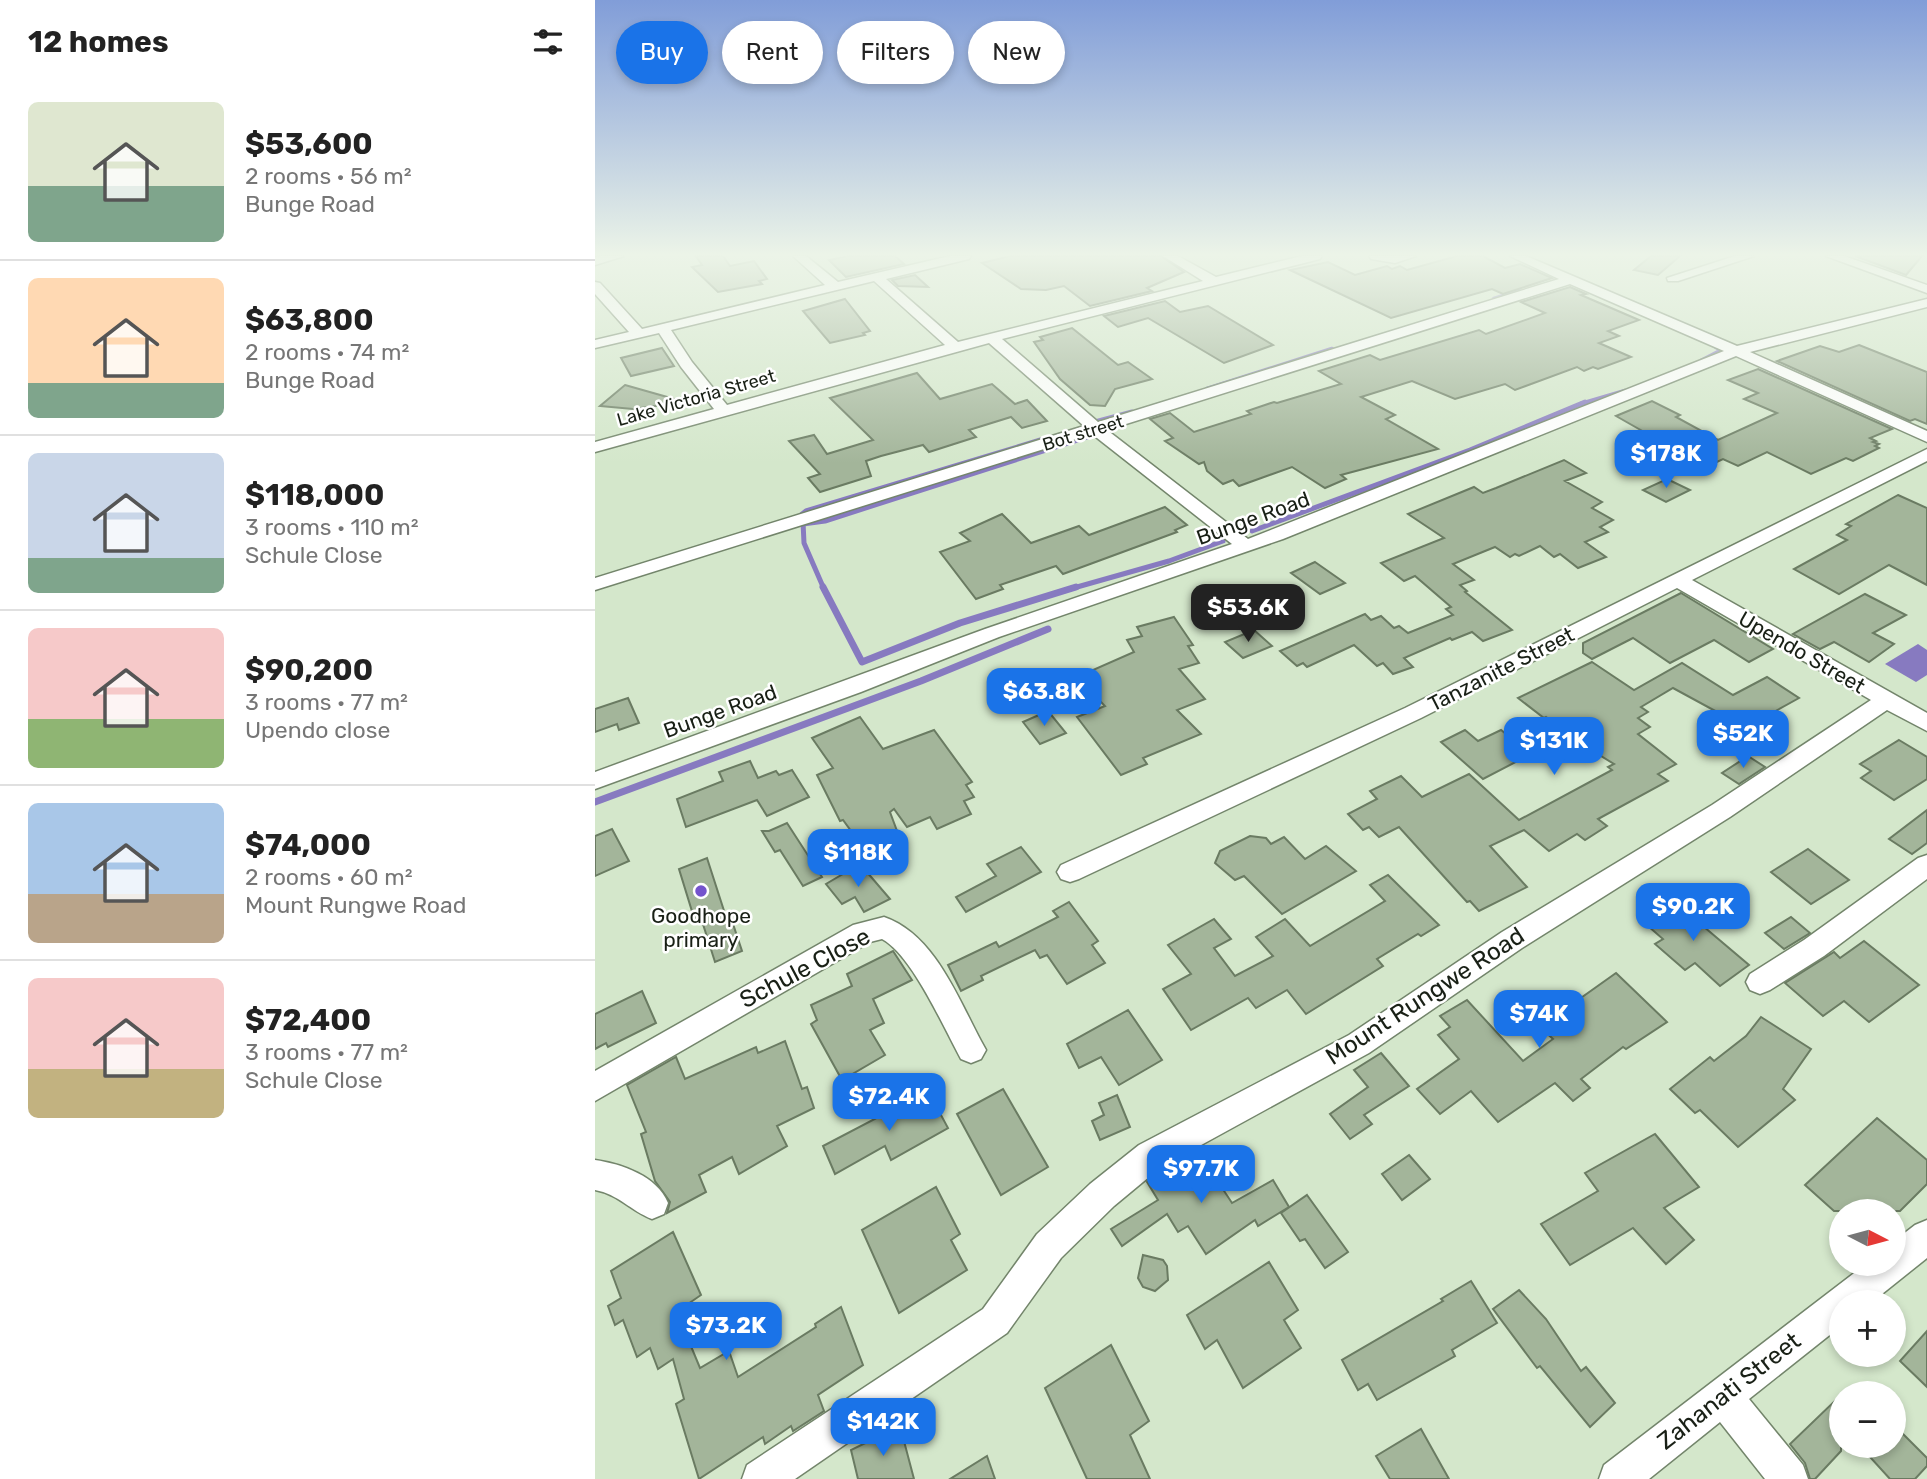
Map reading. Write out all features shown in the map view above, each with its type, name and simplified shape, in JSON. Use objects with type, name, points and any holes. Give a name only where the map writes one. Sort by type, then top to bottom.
[{"type":"street","points":[[630,325],[638,334]]},
{"type":"street","points":[[595,344],[671,325]]},
{"type":"street","points":[[931,325],[955,347]]},
{"type":"street","name":"Lake Victoria Street","points":[[595,447],[1044,325]]},
{"type":"street","name":"Bot street","points":[[595,584],[1427,325]]},
{"type":"street","points":[[1676,325],[1927,437]]},
{"type":"street","name":"Bunge Road","points":[[595,781],[992,633],[1277,535],[1737,351],[1839,325]]},
{"type":"street","points":[[663,327],[686,364],[723,411]]},
{"type":"street","points":[[992,338],[1096,429],[1245,545]]},
{"type":"street","name":"Tanzanite Street","points":[[1070,872],[1413,713],[1927,454]]},
{"type":"street","name":"Upendo Street","points":[[1678,580],[1927,723]]},
{"type":"street","name":"Mount Rungwe Road","points":[[761,1479],[995,1321],[1049,1246],[1102,1195],[1150,1156],[1359,1044],[1593,889],[1721,811],[1885,701]]},
{"type":"street","points":[[1760,982],[1814,948],[1927,865]]},
{"type":"street","name":"Schule Close","points":[[595,1087],[851,939],[884,928],[901,935],[917,955],[971,1050]]},
{"type":"street","points":[[595,1175],[618,1179],[652,1203]]},
{"type":"street","name":"Zahanati Street","points":[[1906,1253],[1927,1237]]},
{"type":"street","name":"Zahanati Street","points":[[1859,1290],[1876,1276]]},
{"type":"street","name":"Zahanati Street","points":[[1618,1479],[1829,1313]]},
{"type":"street","points":[[1723,1396],[1789,1479]]},
{"type":"shaded area","points":[[1918,644],[1927,650],[1927,675],[1916,682],[1885,664]]},
{"type":"building","points":[[815,325],[865,325],[870,331],[863,333],[865,335],[830,343]]},
{"type":"building","points":[[1160,325],[1240,325],[1273,345],[1224,363]]},
{"type":"building","points":[[1511,325],[1625,325],[1608,331],[1619,336],[1599,343],[1631,357],[1598,369],[1593,367],[1584,371],[1577,367],[1515,390],[1505,384],[1455,399],[1412,381],[1361,397],[1395,415],[1386,419],[1438,449],[1341,475],[1346,479],[1325,488],[1292,467],[1239,486],[1233,480],[1223,484],[1207,471],[1204,462],[1199,464],[1165,441],[1173,438],[1150,419],[1170,413],[1194,432],[1251,414],[1247,411],[1274,402],[1341,384],[1319,371],[1370,355],[1380,360],[1479,330],[1486,334]]},
{"type":"building","points":[[1072,328],[1118,365],[1128,362],[1152,379],[1115,389],[1105,406],[1090,405],[1060,379],[1034,342],[1043,340],[1040,337]]},
{"type":"building","points":[[1859,345],[1927,372],[1927,424],[1915,419],[1910,421],[1777,361],[1820,346],[1839,352]]},
{"type":"building","points":[[662,348],[674,366],[631,376],[621,358]]},
{"type":"building","points":[[1758,369],[1892,429],[1870,438],[1879,444],[1875,446],[1879,448],[1853,461],[1846,458],[1811,474],[1767,452],[1738,466],[1723,459],[1706,467],[1616,416],[1652,401],[1680,415],[1676,417],[1718,440],[1777,413],[1744,399],[1758,393],[1728,380]]},
{"type":"building","points":[[917,373],[940,399],[992,384],[1015,404],[1027,400],[1047,421],[1022,428],[1011,417],[969,430],[976,437],[929,452],[923,445],[881,456],[866,461],[871,476],[820,492],[808,478],[820,474],[789,441],[814,435],[827,454],[873,440],[830,398]]},
{"type":"building","points":[[625,385],[685,402],[633,409],[600,406]]},
{"type":"building","points":[[1564,460],[1586,473],[1565,481],[1602,502],[1592,508],[1613,520],[1600,527],[1608,532],[1585,542],[1606,557],[1578,568],[1560,554],[1554,557],[1540,546],[1519,556],[1515,554],[1510,557],[1495,547],[1453,564],[1474,580],[1460,585],[1467,591],[1465,592],[1512,630],[1483,641],[1472,632],[1452,640],[1450,638],[1404,658],[1413,667],[1393,674],[1383,663],[1377,666],[1354,645],[1307,667],[1303,663],[1297,666],[1280,651],[1365,614],[1371,620],[1381,616],[1394,628],[1399,626],[1408,633],[1453,615],[1446,609],[1451,607],[1415,576],[1404,581],[1381,563],[1444,538],[1408,514],[1474,487],[1483,493]]},
{"type":"building","points":[[1667,479],[1690,490],[1666,502],[1643,490]]},
{"type":"building","points":[[1898,495],[1927,508],[1927,585],[1889,565],[1839,594],[1794,569],[1847,540],[1837,535],[1851,526],[1846,524]]},
{"type":"building","points":[[1165,507],[1187,525],[1175,530],[1177,532],[1063,574],[1056,566],[1000,585],[1003,589],[976,599],[940,552],[970,541],[960,533],[1002,514],[1031,543],[1079,526],[1089,535]]},
{"type":"building","points":[[1315,562],[1345,583],[1320,594],[1291,573]]},
{"type":"building","points":[[1681,593],[1773,649],[1749,662],[1714,640],[1670,663],[1633,638],[1592,659],[1583,653],[1583,643]]},
{"type":"building","points":[[1865,594],[1906,615],[1873,633],[1894,644],[1869,662],[1834,642],[1820,649],[1793,634]]},
{"type":"building","points":[[1174,617],[1193,645],[1188,646],[1199,663],[1179,669],[1205,699],[1177,710],[1201,734],[1143,758],[1147,764],[1121,775],[1077,717],[1105,706],[1077,677],[1134,652],[1127,640],[1142,636],[1137,627]]},
{"type":"building","points":[[1254,630],[1272,646],[1243,658],[1225,642]]},
{"type":"building","points":[[1592,662],[1634,690],[1682,663],[1733,695],[1767,677],[1799,698],[1763,718],[1756,713],[1741,725],[1673,688],[1641,707],[1648,712],[1638,718],[1650,727],[1638,734],[1676,764],[1658,774],[1668,781],[1598,819],[1607,826],[1585,840],[1577,834],[1549,851],[1524,830],[1490,846],[1527,887],[1479,911],[1470,901],[1467,902],[1399,827],[1379,837],[1369,827],[1363,830],[1348,814],[1377,799],[1370,791],[1401,776],[1422,797],[1469,774],[1519,820],[1612,770],[1608,767],[1614,764],[1575,740],[1518,698]]},
{"type":"building","points":[[628,698],[639,723],[619,730],[617,724],[595,732],[595,709]]},
{"type":"building","points":[[1048,711],[1066,733],[1040,744],[1023,722]]},
{"type":"building","points":[[860,717],[883,749],[934,730],[972,782],[966,785],[974,797],[964,801],[971,814],[937,829],[930,817],[907,827],[894,809],[890,812],[897,831],[862,846],[843,820],[840,821],[817,775],[833,768],[812,738]]},
{"type":"building","points":[[1465,730],[1478,741],[1501,730],[1531,754],[1483,779],[1441,742]]},
{"type":"building","points":[[1899,740],[1927,757],[1927,779],[1894,800],[1861,778],[1871,771],[1860,764]]},
{"type":"building","points":[[1748,756],[1765,767],[1739,784],[1722,773]]},
{"type":"building","points":[[750,761],[758,778],[776,771],[779,775],[792,770],[809,797],[767,816],[757,800],[686,827],[677,799],[723,781],[719,772]]},
{"type":"building","points":[[1927,810],[1927,843],[1912,854],[1889,839]]},
{"type":"building","points":[[787,823],[822,877],[803,886],[780,850],[775,852],[762,831],[769,831]]},
{"type":"building","points":[[612,829],[629,861],[595,876],[595,836]]},
{"type":"building","points":[[1250,836],[1266,838],[1271,844],[1284,837],[1305,859],[1326,846],[1356,871],[1282,914],[1244,876],[1235,880],[1215,863],[1220,851]]},
{"type":"building","points":[[1021,847],[1041,872],[966,912],[956,897],[996,876],[987,864]]},
{"type":"building","points":[[1808,849],[1849,880],[1811,904],[1771,872]]},
{"type":"building","points":[[707,858],[727,920],[731,918],[742,951],[715,962],[701,918],[695,921],[679,869]]},
{"type":"building","points":[[860,864],[890,899],[864,912],[855,897],[842,904],[826,884]]},
{"type":"building","points":[[1388,875],[1439,925],[1421,936],[1418,934],[1377,959],[1383,966],[1306,1014],[1287,990],[1256,1008],[1248,998],[1191,1030],[1163,989],[1191,974],[1168,945],[1214,919],[1231,939],[1214,948],[1235,976],[1273,956],[1256,937],[1285,919],[1310,946],[1385,901],[1370,885]]},
{"type":"building","points":[[1671,899],[1749,965],[1720,986],[1695,963],[1685,970],[1655,944],[1663,939],[1640,919]]},
{"type":"building","points":[[1069,902],[1098,941],[1092,945],[1105,963],[1067,984],[1047,955],[1040,958],[1035,950],[981,976],[983,980],[961,991],[948,965],[996,942],[999,947],[1058,917],[1053,911]]},
{"type":"building","points":[[1791,917],[1810,933],[1784,949],[1765,933]]},
{"type":"building","points":[[1864,941],[1919,985],[1869,1022],[1844,1001],[1823,1016],[1785,983],[1834,952],[1840,958]]},
{"type":"building","points":[[893,951],[912,980],[873,999],[884,1023],[870,1030],[885,1055],[842,1080],[811,1024],[817,1020],[811,1005],[852,986],[847,974]]},
{"type":"building","points":[[1616,973],[1667,1022],[1626,1049],[1623,1047],[1581,1079],[1590,1088],[1573,1101],[1555,1083],[1498,1122],[1471,1091],[1440,1114],[1417,1089],[1459,1059],[1438,1035],[1450,1027],[1440,1016],[1467,1000],[1523,1061],[1553,1039],[1540,1027]]},
{"type":"building","points":[[642,991],[656,1023],[608,1047],[606,1043],[595,1049],[595,1014]]},
{"type":"building","points":[[1128,1010],[1162,1060],[1119,1085],[1101,1057],[1079,1068],[1067,1044]]},
{"type":"building","points":[[1761,1017],[1811,1049],[1783,1089],[1795,1100],[1738,1147],[1700,1110],[1695,1113],[1670,1089],[1710,1057],[1714,1061],[1746,1036]]},
{"type":"building","points":[[785,1041],[802,1089],[807,1087],[814,1108],[777,1126],[787,1146],[739,1174],[732,1157],[699,1175],[706,1192],[667,1213],[670,1202],[655,1181],[641,1134],[646,1132],[627,1085],[676,1057],[685,1079],[756,1047],[758,1053]]},
{"type":"building","points":[[1381,1053],[1409,1086],[1364,1115],[1372,1124],[1350,1139],[1330,1114],[1368,1087],[1354,1070]]},
{"type":"building","points":[[1003,1089],[1048,1167],[1001,1195],[957,1114]]},
{"type":"building","points":[[928,1091],[948,1128],[891,1160],[885,1146],[835,1174],[823,1146]]},
{"type":"building","points":[[1117,1095],[1130,1127],[1100,1140],[1092,1121],[1104,1115],[1099,1103]]},
{"type":"building","points":[[1877,1118],[1927,1160],[1927,1184],[1906,1205],[1906,1199],[1829,1199],[1829,1207],[1805,1185]]},
{"type":"building","points":[[1655,1134],[1699,1187],[1664,1208],[1694,1240],[1666,1264],[1633,1228],[1570,1265],[1541,1224],[1598,1191],[1585,1173]]},
{"type":"building","points":[[1197,1150],[1232,1203],[1273,1180],[1289,1207],[1258,1226],[1255,1220],[1206,1254],[1188,1226],[1178,1232],[1167,1214],[1122,1246],[1111,1229],[1158,1200],[1147,1182],[1162,1169]]},
{"type":"building","points":[[1409,1155],[1430,1179],[1402,1200],[1382,1174]]},
{"type":"building","points":[[936,1187],[960,1234],[951,1240],[967,1270],[899,1313],[862,1230]]},
{"type":"building","points":[[1307,1195],[1348,1252],[1325,1268],[1305,1239],[1300,1241],[1281,1213]]},
{"type":"building","points":[[673,1232],[701,1295],[685,1306],[691,1321],[683,1327],[700,1368],[729,1351],[738,1377],[816,1327],[815,1324],[841,1307],[863,1365],[818,1395],[824,1411],[793,1431],[791,1426],[765,1444],[763,1437],[699,1479],[676,1404],[684,1399],[673,1359],[658,1369],[650,1348],[637,1357],[623,1320],[615,1325],[608,1306],[621,1298],[611,1271]]},
{"type":"building","points":[[1143,1255],[1163,1260],[1167,1266],[1168,1280],[1155,1291],[1143,1287],[1138,1278]]},
{"type":"building","points":[[1269,1262],[1298,1310],[1284,1320],[1301,1348],[1243,1388],[1217,1340],[1205,1349],[1187,1315]]},
{"type":"building","points":[[1471,1281],[1497,1323],[1452,1350],[1455,1356],[1377,1400],[1368,1384],[1358,1390],[1342,1360],[1443,1301],[1441,1299]]},
{"type":"building","points":[[1519,1290],[1546,1319],[1581,1371],[1586,1367],[1615,1403],[1590,1427],[1540,1366],[1537,1368],[1493,1309]]},
{"type":"building","points":[[1927,1331],[1927,1387],[1906,1367],[1906,1354]]},
{"type":"building","points":[[1111,1345],[1149,1421],[1130,1435],[1150,1479],[1087,1479],[1045,1388]]},
{"type":"building","points":[[1829,1407],[1829,1458],[1834,1458],[1815,1479],[1810,1479],[1805,1463],[1790,1444]]},
{"type":"building","points":[[900,1426],[914,1479],[858,1479],[851,1450]]},
{"type":"building","points":[[1421,1429],[1449,1479],[1390,1479],[1376,1456]]},
{"type":"building","points":[[1906,1437],[1927,1458],[1927,1466],[1915,1479],[1890,1479],[1871,1458],[1906,1458]]},
{"type":"building","points":[[987,1456],[995,1479],[950,1479]]},
{"type":"waterway","points":[[1701,361],[1722,350],[1716,347]]},
{"type":"waterway","points":[[1207,389],[1332,349]]},
{"type":"waterway","points":[[1581,404],[1625,391]]},
{"type":"waterway","points":[[1252,531],[1470,450],[1585,402]]},
{"type":"waterway","points":[[1095,422],[1132,412]]},
{"type":"waterway","points":[[803,524],[825,521],[1093,435],[1085,428]]},
{"type":"waterway","points":[[801,515],[806,511],[1047,438]]},
{"type":"waterway","points":[[803,524],[804,543],[824,589]]},
{"type":"waterway","points":[[1070,589],[1169,561],[1223,541]]},
{"type":"waterway","points":[[824,589],[862,662],[960,623],[1076,587]]},
{"type":"waterway","points":[[595,802],[921,681],[1048,629]]},
{"type":"place","name":"Goodhope primary","points":[[701,891]]}]
